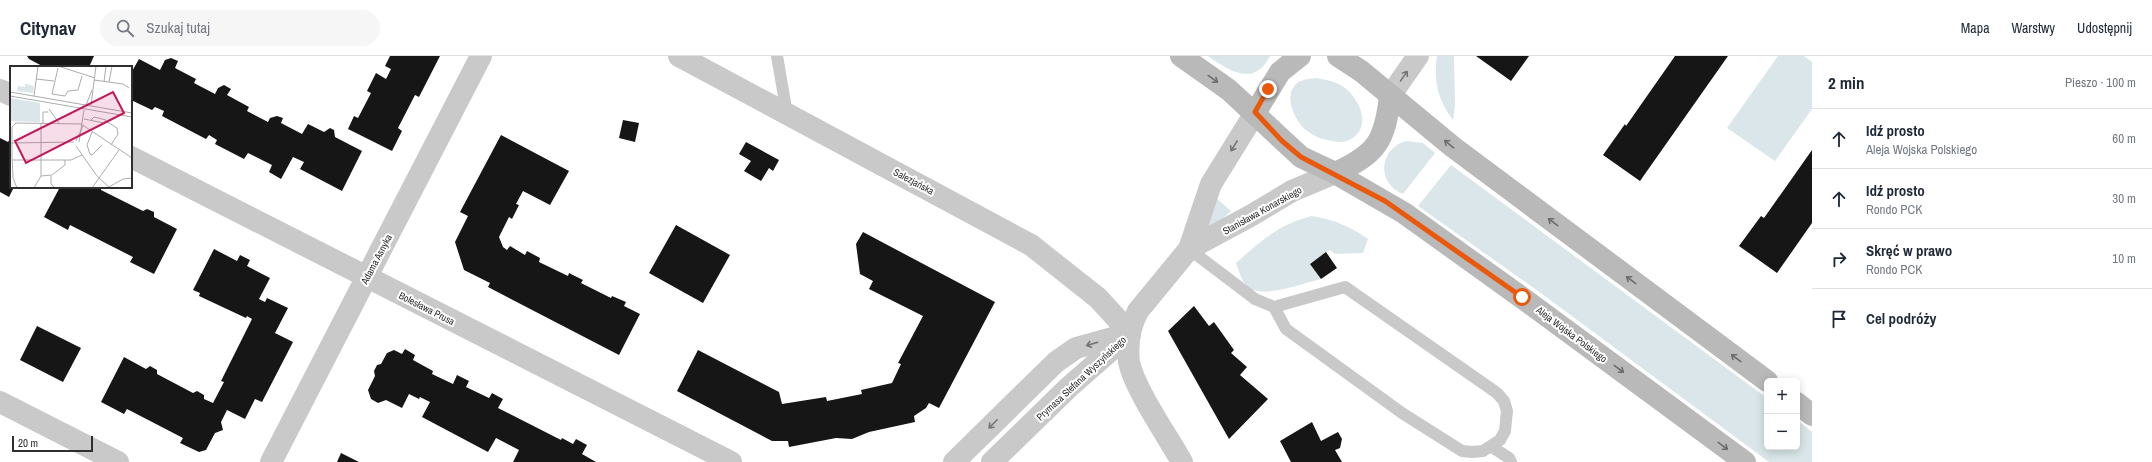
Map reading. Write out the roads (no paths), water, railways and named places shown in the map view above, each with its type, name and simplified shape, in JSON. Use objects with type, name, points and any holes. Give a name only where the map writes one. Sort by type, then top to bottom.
[{"type":"main road","points":[[1181,56],[1229,90],[1255,112],[1280,72],[1300,56]]},
{"type":"main road","points":[[1338,56],[1361,71],[1453,147],[1764,379]]},
{"type":"main road","points":[[1335,173],[1357,162],[1378,144],[1387,120],[1390,96]]},
{"type":"main road","name":"Aleja Wojska Polskiego","points":[[1255,112],[1282,141],[1301,157],[1335,173],[1404,213],[1522,297],[1745,462]]},
{"type":"main road","points":[[1800,405],[1812,415]]},
{"type":"street","name":"Adama Asnyka","points":[[271,462],[481,56]]},
{"type":"street","name":"Salezjańska","points":[[678,56],[1020,238],[1042,252],[1098,298],[1130,333]]},
{"type":"street","points":[[1390,96],[1418,56]]},
{"type":"street","points":[[0,90],[10,95]]},
{"type":"street","name":"Stanisława Konarskiego","points":[[1182,462],[1134,375],[1130,362],[1130,333],[1133,321],[1138,311],[1189,249],[1211,184],[1255,112]]},
{"type":"street","name":"Bolesława Prusa","points":[[132,158],[728,461]]},
{"type":"street","name":"Stanisława Konarskiego","points":[[1189,249],[1252,215],[1292,191],[1335,173]]},
{"type":"street","name":"Prymasa Stefana Wyszyńskiego","points":[[954,462],[1056,362],[1076,348],[1130,333]]},
{"type":"street","name":"Prymasa Stefana Wyszyńskiego","points":[[992,462],[1069,388],[1130,333]]},
{"type":"street","points":[[0,402],[118,462]]},
{"type":"lane","points":[[777,56],[787,114]]},
{"type":"lane","points":[[1189,249],[1256,299],[1274,307],[1286,329],[1402,413],[1447,442],[1462,451],[1472,452],[1492,447],[1500,440],[1508,421],[1504,401],[1497,393],[1345,287],[1274,307]]},
{"type":"lane","points":[[1492,447],[1511,462]]}]
